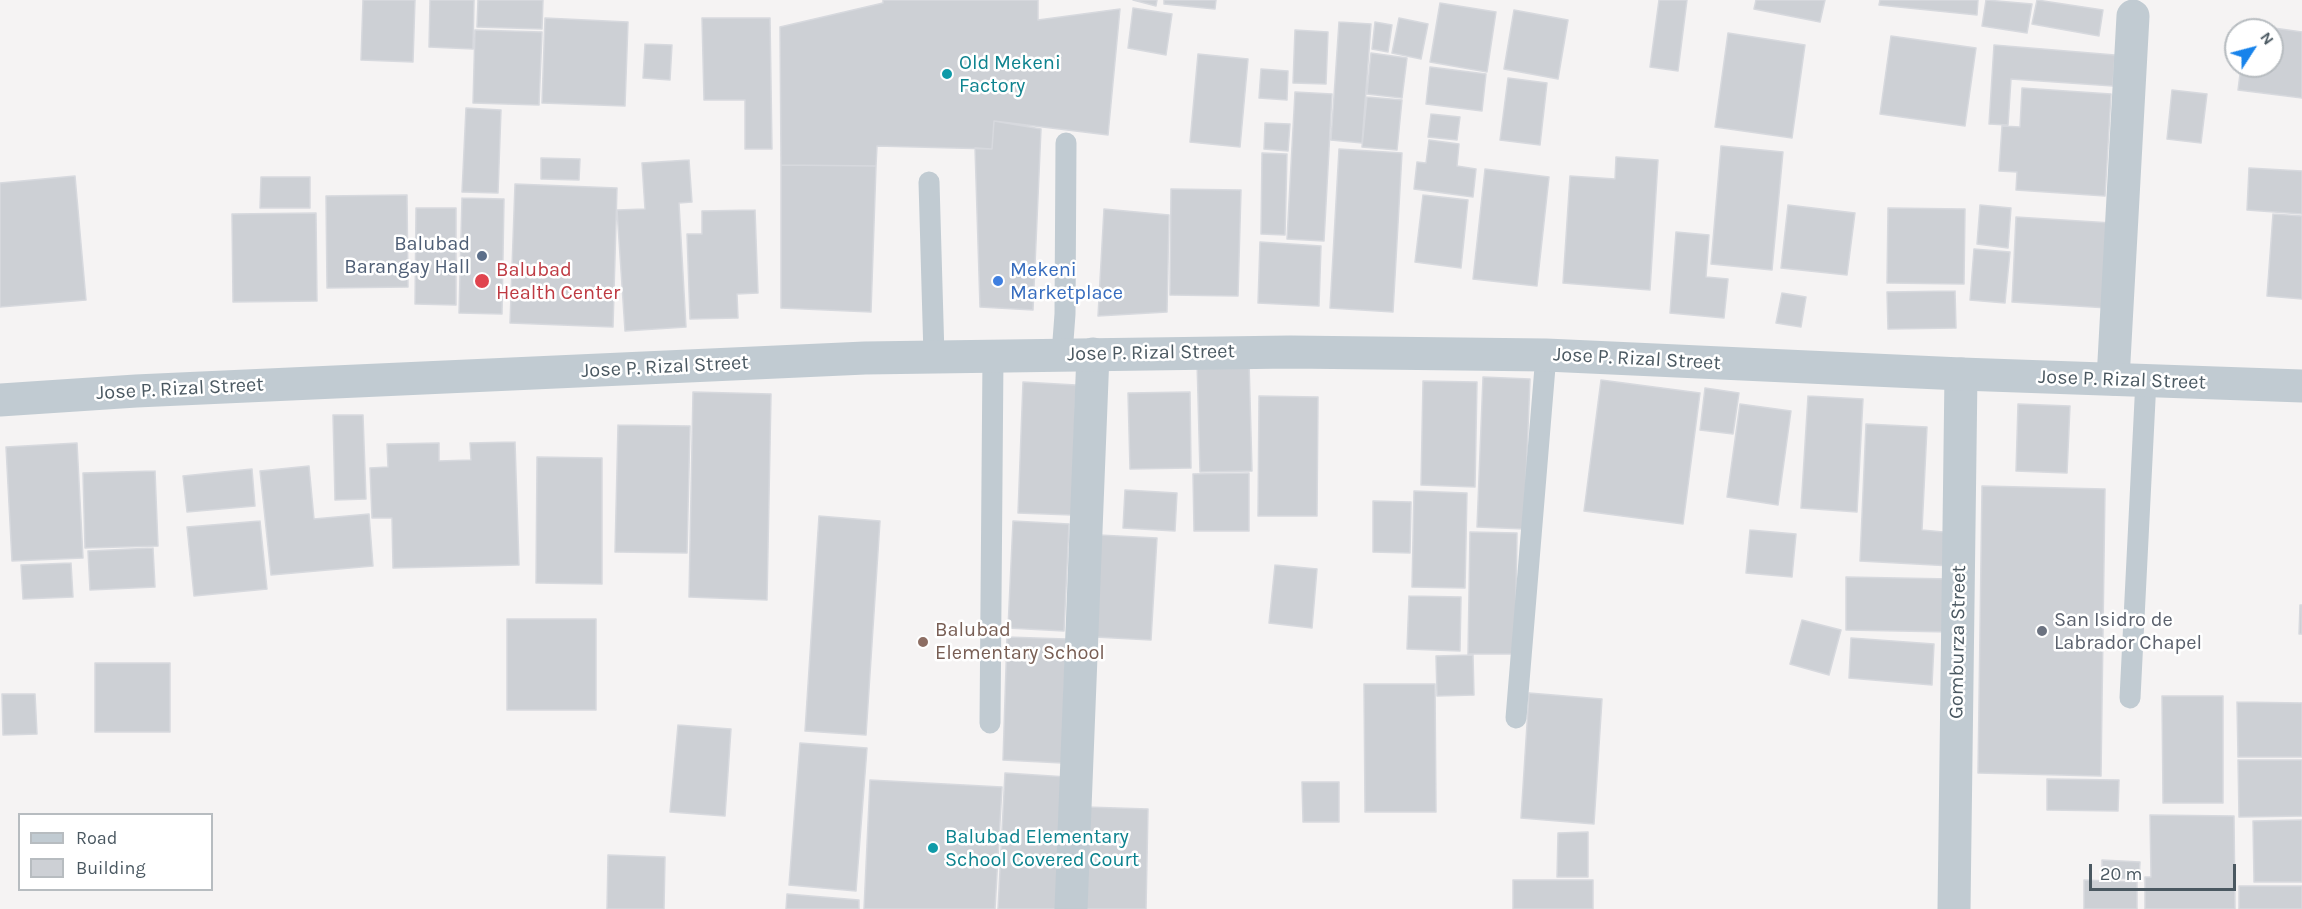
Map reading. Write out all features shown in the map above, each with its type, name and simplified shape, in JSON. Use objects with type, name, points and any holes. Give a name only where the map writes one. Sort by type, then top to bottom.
[{"type":"street","points":[[2113,379],[2133,16]]},
{"type":"street","name":"Jose P. Rizal Street","points":[[0,400],[136,390],[934,356],[1290,352],[1546,355],[1961,374],[2302,386]]},
{"type":"street","points":[[1071,909],[1078,354]]},
{"type":"street","name":"Gomburza Street","points":[[1954,909],[1961,374]]},
{"type":"lane","points":[[1066,143],[1078,354]]},
{"type":"lane","points":[[929,182],[934,356]]},
{"type":"lane","points":[[1516,718],[1546,355]]},
{"type":"lane","points":[[990,723],[993,356]]},
{"type":"lane","points":[[2130,698],[2146,381]]},
{"type":"building","points":[[363,0],[415,0],[413,62],[361,60]]},
{"type":"building","points":[[430,0],[474,0],[473,49],[429,47]]},
{"type":"building","points":[[478,0],[543,0],[542,29],[477,27]]},
{"type":"building","name":"Old Mekeni Factory","points":[[883,0],[1038,0],[1038,20],[1120,9],[1108,135],[994,121],[992,149],[877,146],[876,166],[781,165],[780,27],[883,3]]},
{"type":"building","points":[[1133,0],[1157,0],[1156,6]]},
{"type":"building","points":[[1164,0],[1216,0],[1215,9],[1164,4]]},
{"type":"building","points":[[1659,0],[1687,0],[1678,71],[1650,67]]},
{"type":"building","points":[[1756,0],[1825,0],[1820,22],[1754,9]]},
{"type":"building","points":[[1880,0],[1978,0],[1977,15],[1879,5]]},
{"type":"building","points":[[1986,0],[2032,4],[2027,33],[1982,26]]},
{"type":"building","points":[[2037,0],[2103,10],[2099,36],[2032,24]]},
{"type":"building","points":[[1440,3],[1496,12],[1487,72],[1430,62]]},
{"type":"building","points":[[1133,8],[1172,14],[1166,55],[1128,48]]},
{"type":"building","points":[[1514,10],[1568,20],[1558,79],[1504,69]]},
{"type":"building","points":[[545,18],[628,22],[625,106],[542,103]]},
{"type":"building","points":[[702,18],[770,18],[772,149],[745,149],[745,100],[704,100]]},
{"type":"building","points":[[1399,18],[1428,24],[1421,59],[1392,53]]},
{"type":"building","points":[[1339,22],[1371,24],[1362,143],[1331,140]]},
{"type":"building","points":[[1375,22],[1392,25],[1388,52],[1372,49]]},
{"type":"building","points":[[2284,29],[2302,32],[2302,98],[2238,90],[2240,78],[2284,78]]},
{"type":"building","points":[[475,30],[542,32],[539,105],[473,103]]},
{"type":"building","points":[[1295,30],[1328,32],[1326,84],[1293,83]]},
{"type":"building","points":[[1728,33],[1805,45],[1792,138],[1715,127]]},
{"type":"building","points":[[1891,36],[1976,48],[1965,126],[1880,114]]},
{"type":"building","points":[[645,44],[672,45],[670,80],[643,78]]},
{"type":"building","points":[[1994,45],[2115,55],[2113,86],[2011,79],[2008,125],[1989,124]]},
{"type":"building","points":[[1371,53],[1407,58],[1402,98],[1367,94]]},
{"type":"building","points":[[1198,54],[1248,59],[1240,147],[1190,142]]},
{"type":"building","points":[[1430,67],[1486,74],[1482,111],[1426,104]]},
{"type":"building","points":[[1261,69],[1288,71],[1287,100],[1259,98]]},
{"type":"building","points":[[1508,78],[1547,83],[1540,145],[1500,140]]},
{"type":"building","points":[[2022,88],[2111,94],[2105,196],[2016,190],[2017,172],[1999,171],[2002,126],[2020,127]]},
{"type":"building","points":[[2172,90],[2207,94],[2201,143],[2167,139]]},
{"type":"building","points":[[1295,92],[1332,94],[1324,241],[1287,239]]},
{"type":"building","points":[[1367,97],[1402,100],[1397,150],[1362,147]]},
{"type":"building","points":[[466,108],[501,110],[498,193],[462,192]]},
{"type":"building","points":[[1431,114],[1460,117],[1457,140],[1428,137]]},
{"type":"building","points":[[994,121],[1041,129],[1033,310],[980,307],[975,148],[992,149]]},
{"type":"building","points":[[1265,123],[1290,124],[1288,151],[1264,149]]},
{"type":"building","points":[[1429,140],[1459,144],[1457,166],[1476,169],[1473,197],[1414,189],[1417,162],[1426,163]]},
{"type":"building","points":[[1721,146],[1783,152],[1772,270],[1711,264]]},
{"type":"building","points":[[1339,149],[1402,153],[1393,312],[1330,308]]},
{"type":"building","points":[[1262,153],[1287,154],[1285,235],[1261,234]]},
{"type":"building","points":[[1616,157],[1658,160],[1650,290],[1563,283],[1570,176],[1615,179]]},
{"type":"building","points":[[541,158],[580,159],[579,180],[541,179]]},
{"type":"building","points":[[689,160],[692,202],[679,203],[686,327],[625,331],[617,210],[645,209],[642,163]]},
{"type":"building","points":[[781,165],[876,166],[871,312],[781,308]]},
{"type":"building","points":[[2249,168],[2302,171],[2302,214],[2247,210]]},
{"type":"building","points":[[1485,169],[1549,177],[1537,286],[1473,279]]},
{"type":"building","points":[[75,176],[86,300],[0,307],[0,183]]},
{"type":"building","points":[[261,177],[310,177],[310,208],[260,208]]},
{"type":"building","points":[[515,184],[617,188],[613,327],[510,323]]},
{"type":"building","points":[[1171,189],[1241,190],[1238,296],[1170,295]]},
{"type":"building","points":[[407,195],[408,287],[327,288],[326,196]]},
{"type":"building","points":[[1423,195],[1468,200],[1461,268],[1415,262]]},
{"type":"building","name":"Balubad Barangay Hall","points":[[462,198],[504,199],[502,314],[459,313]]},
{"type":"building","points":[[1788,205],[1855,213],[1847,275],[1781,268]]},
{"type":"building","points":[[1980,205],[2011,208],[2008,248],[1977,244]]},
{"type":"building","points":[[416,208],[456,208],[456,305],[415,304]]},
{"type":"building","points":[[1888,208],[1965,209],[1964,284],[1887,283]]},
{"type":"building","points":[[1104,209],[1169,215],[1167,312],[1098,316]]},
{"type":"building","points":[[755,210],[758,293],[737,294],[738,318],[690,319],[687,234],[702,234],[702,211]]},
{"type":"building","points":[[316,213],[317,301],[233,302],[232,214]]},
{"type":"building","points":[[2273,214],[2302,216],[2302,299],[2267,296]]},
{"type":"building","points":[[2016,217],[2112,223],[2108,308],[2012,302]]},
{"type":"building","points":[[1676,232],[1709,235],[1706,277],[1728,279],[1724,318],[1670,313]]},
{"type":"building","points":[[1260,242],[1321,246],[1319,306],[1258,303]]},
{"type":"building","points":[[1974,249],[2010,252],[2005,303],[1970,300]]},
{"type":"building","points":[[1955,291],[1956,328],[1888,329],[1887,292]]},
{"type":"building","points":[[1782,293],[1806,297],[1801,327],[1776,323]]},
{"type":"building","points":[[1197,361],[1249,361],[1252,471],[1200,472]]},
{"type":"building","points":[[1483,377],[1530,379],[1524,529],[1477,527]]},
{"type":"building","points":[[1601,380],[1700,393],[1683,524],[1584,511]]},
{"type":"building","points":[[1423,381],[1477,382],[1475,487],[1421,485]]},
{"type":"building","points":[[1023,382],[1076,385],[1072,515],[1018,513]]},
{"type":"building","points":[[1705,388],[1739,393],[1733,434],[1700,430]]},
{"type":"building","points":[[693,392],[771,394],[767,600],[689,597]]},
{"type":"building","points":[[1190,392],[1191,468],[1130,469],[1128,393]]},
{"type":"building","points":[[1259,396],[1318,397],[1317,516],[1258,516]]},
{"type":"building","points":[[1808,396],[1863,399],[1857,512],[1801,508]]},
{"type":"building","points":[[1740,404],[1791,411],[1778,505],[1727,497]]},
{"type":"building","points":[[2018,404],[2070,406],[2067,473],[2016,471]]},
{"type":"building","points":[[333,415],[363,415],[366,499],[335,500]]},
{"type":"building","points":[[1866,424],[1927,427],[1922,530],[1954,533],[1952,566],[1860,561]]},
{"type":"building","points":[[618,425],[690,426],[687,553],[615,552]]},
{"type":"building","points":[[515,442],[519,565],[393,568],[392,518],[372,518],[370,468],[388,467],[387,444],[439,443],[439,461],[471,460],[470,443]]},
{"type":"building","points":[[77,443],[83,558],[12,561],[6,447]]},
{"type":"building","points":[[537,457],[602,458],[602,584],[536,583]]},
{"type":"building","points":[[309,466],[314,519],[369,514],[373,566],[271,575],[260,471]]},
{"type":"building","points":[[252,469],[255,506],[187,512],[183,476]]},
{"type":"building","points":[[155,471],[158,546],[85,548],[83,473]]},
{"type":"building","points":[[1249,473],[1249,531],[1194,531],[1193,474]]},
{"type":"building","name":"San Isidro de Labrador Chapel","points":[[1982,486],[2105,489],[2101,776],[1978,773]]},
{"type":"building","points":[[1125,490],[1177,493],[1175,531],[1123,528]]},
{"type":"building","points":[[1414,491],[1467,493],[1465,588],[1412,587]]},
{"type":"building","points":[[1373,501],[1411,502],[1410,553],[1373,552]]},
{"type":"building","points":[[819,516],[880,521],[866,735],[805,731]]},
{"type":"building","points":[[260,521],[267,589],[194,596],[187,527]]},
{"type":"building","points":[[1013,521],[1069,524],[1064,631],[1008,628]]},
{"type":"building","points":[[1750,530],[1796,534],[1792,577],[1746,573]]},
{"type":"building","points":[[1470,532],[1517,533],[1515,654],[1468,654]]},
{"type":"building","points":[[1099,535],[1157,538],[1151,640],[1095,637]]},
{"type":"building","points":[[153,548],[155,587],[90,590],[88,551]]},
{"type":"building","points":[[71,563],[73,597],[23,599],[21,565]]},
{"type":"building","points":[[1275,565],[1317,569],[1312,628],[1269,623]]},
{"type":"building","points":[[1846,577],[1951,579],[1950,632],[1846,630]]},
{"type":"building","points":[[1409,596],[1461,597],[1460,651],[1407,649]]},
{"type":"building","points":[[2300,605],[2302,605],[2302,634],[2299,634]]},
{"type":"building","points":[[507,619],[596,619],[596,710],[507,710]]},
{"type":"building","points":[[1802,620],[1841,630],[1829,675],[1790,664]]},
{"type":"building","points":[[1007,637],[1066,639],[1062,763],[1003,760]]},
{"type":"building","points":[[1851,638],[1934,644],[1932,685],[1849,678]]},
{"type":"building","points":[[1473,655],[1474,695],[1437,696],[1436,656]]},
{"type":"building","points":[[95,663],[170,663],[170,732],[95,732]]},
{"type":"building","points":[[1364,684],[1435,684],[1436,812],[1365,812]]},
{"type":"building","points":[[1529,693],[1602,699],[1594,824],[1521,818]]},
{"type":"building","points":[[2,694],[35,694],[37,734],[3,735]]},
{"type":"building","points":[[2162,696],[2223,696],[2223,803],[2163,803]]},
{"type":"building","points":[[2237,702],[2302,703],[2302,757],[2238,757]]},
{"type":"building","points":[[678,725],[731,729],[725,816],[670,812]]},
{"type":"building","points":[[800,743],[867,748],[856,891],[789,885]]},
{"type":"building","points":[[2238,760],[2302,760],[2302,816],[2239,817]]},
{"type":"building","points":[[1005,773],[1067,777],[1059,909],[998,909]]},
{"type":"building","points":[[2047,779],[2119,780],[2118,811],[2047,810]]},
{"type":"building","name":"Balubad Elementary School Covered Court","points":[[870,780],[1002,787],[995,909],[864,909]]},
{"type":"building","points":[[1302,782],[1339,782],[1339,822],[1303,822]]},
{"type":"building","points":[[1086,807],[1148,809],[1146,909],[1083,909]]},
{"type":"building","points":[[2150,815],[2234,816],[2235,909],[2145,909],[2145,877],[2151,877]]},
{"type":"building","points":[[2302,820],[2302,882],[2254,882],[2253,821]]},
{"type":"building","points":[[1588,832],[1588,877],[1557,877],[1558,833]]},
{"type":"building","points":[[608,855],[665,857],[664,909],[607,909]]},
{"type":"building","points":[[2102,860],[2140,862],[2139,879],[2102,878]]},
{"type":"building","points":[[1513,880],[1593,880],[1593,909],[1513,909]]},
{"type":"building","points":[[2084,880],[2137,882],[2137,909],[2084,909]]},
{"type":"building","points":[[2239,886],[2302,886],[2302,909],[2239,909]]},
{"type":"building","points":[[787,894],[859,900],[859,909],[786,909]]},
{"type":"place","name":"Old Mekeni Factory","points":[[947,74]]},
{"type":"place","name":"Balubad Barangay Hall","points":[[482,256]]},
{"type":"place","name":"Balubad Health Center","points":[[482,281]]},
{"type":"place","name":"Mekeni Marketplace","points":[[998,281]]},
{"type":"place","name":"San Isidro de Labrador Chapel","points":[[2042,631]]},
{"type":"place","name":"Balubad Elementary School","points":[[923,642]]},
{"type":"place","name":"Balubad Elementary School Covered Court","points":[[933,848]]}]
